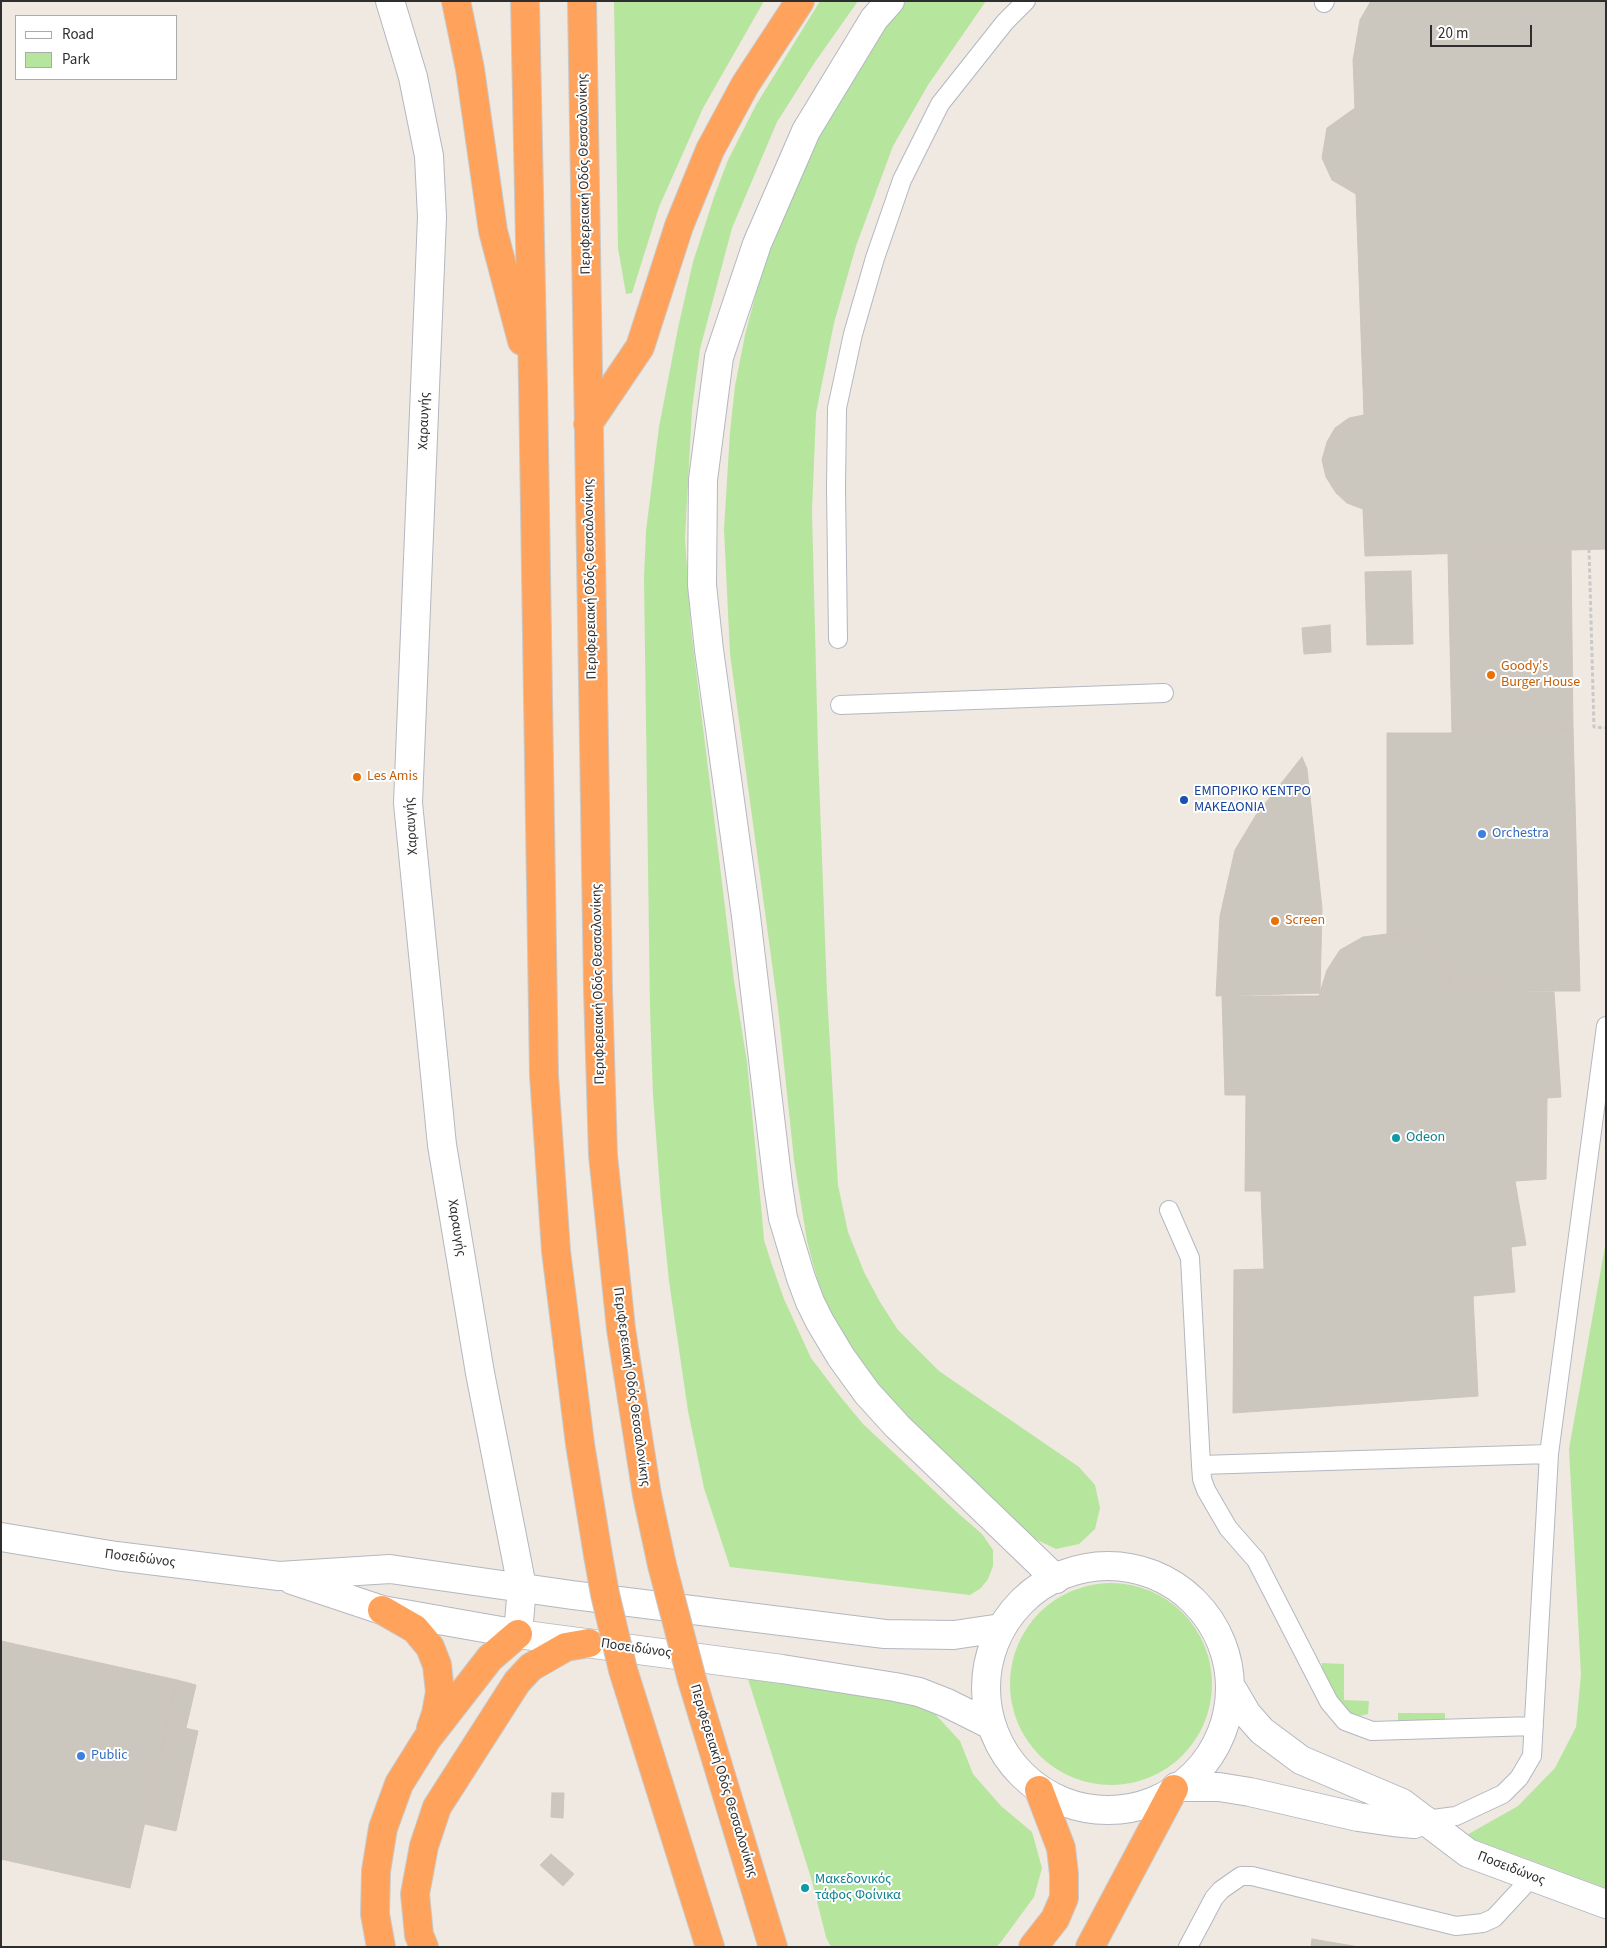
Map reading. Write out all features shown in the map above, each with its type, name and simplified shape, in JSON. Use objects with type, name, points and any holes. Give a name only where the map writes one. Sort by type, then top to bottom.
[{"type":"highway","points":[[456,1],[470,69],[494,231],[533,384]]},
{"type":"highway","points":[[524,1],[533,384],[545,1084],[556,1251],[580,1444],[605,1594],[623,1670],[710,1947]]},
{"type":"highway","name":"Περιφερειακή Οδός Θεσσαλονίκης","points":[[582,1],[598,980],[603,1155],[611,1242],[623,1338],[647,1495],[662,1565],[692,1680],[773,1947]]},
{"type":"highway","points":[[588,424],[640,347],[679,226],[710,150],[745,85],[800,1]]},
{"type":"highway","points":[[382,1610],[414,1629],[430,1647],[437,1665],[440,1692],[436,1714],[427,1739]]},
{"type":"highway","points":[[517,1682],[518,1634]]},
{"type":"highway","points":[[381,1947],[374,1914],[376,1871],[383,1828],[399,1784],[427,1739],[490,1658],[518,1634]]},
{"type":"highway","points":[[424,1947],[419,1935],[415,1894],[424,1846],[437,1807],[517,1682],[530,1667],[566,1647],[589,1643]]},
{"type":"highway","points":[[1090,1947],[1175,1788]]},
{"type":"highway","points":[[1033,1947],[1055,1919],[1064,1898],[1061,1848],[1039,1790]]},
{"type":"highway","points":[[692,1947],[701,1920]]},
{"type":"street","name":"Χαραυγής","points":[[390,1],[413,77],[429,156],[432,217],[408,803],[442,1145],[480,1374],[522,1587],[518,1634]]},
{"type":"street","points":[[890,1],[874,19],[806,131],[757,244],[719,357],[703,480],[702,585],[709,650],[746,916],[781,1202],[792,1252],[807,1294],[820,1322],[841,1357],[867,1393],[897,1426],[1056,1579]]},
{"type":"street","name":"Ποσειδώνος","points":[[1,1537],[116,1556],[279,1576],[390,1568],[582,1596],[886,1634],[954,1635],[1002,1628]]},
{"type":"street","points":[[1112,1566],[1150,1573],[1183,1588],[1196,1599],[1221,1632],[1232,1666],[1233,1690],[1225,1723],[1215,1743],[1191,1775],[1175,1788],[1139,1805],[1115,1809],[1090,1809],[1066,1804],[1024,1780],[1008,1761],[997,1743],[991,1725],[986,1692],[985,1676],[990,1654],[1002,1628],[1014,1611],[1026,1599],[1056,1579],[1083,1570],[1112,1566]]},
{"type":"street","name":"Ποσειδώνος","points":[[279,1576],[382,1610],[518,1634],[895,1687],[919,1692],[947,1703],[991,1725]]},
{"type":"street","name":"Ποσειδώνος","points":[[1233,1690],[1247,1714],[1256,1724],[1292,1755],[1329,1773],[1402,1803],[1468,1853],[1606,1904]]},
{"type":"street","points":[[1175,1788],[1219,1787],[1393,1822],[1414,1824],[1425,1820]]},
{"type":"lane","points":[[838,640],[837,408],[853,334],[875,258],[902,180],[940,104],[1005,22],[1026,1]]},
{"type":"lane","points":[[840,705],[1164,693]]},
{"type":"lane","points":[[1425,1820],[1456,1816],[1503,1794],[1519,1778],[1532,1756],[1549,1454],[1606,1026]]},
{"type":"lane","points":[[1169,1210],[1190,1258],[1202,1479],[1206,1490],[1228,1528],[1256,1560],[1328,1702],[1345,1721],[1372,1731],[1534,1726]]},
{"type":"lane","points":[[1201,1465],[1549,1454]]},
{"type":"lane","points":[[1188,1947],[1214,1898],[1220,1890],[1241,1876],[1252,1876],[1456,1926],[1483,1923],[1494,1918],[1532,1877]]},
{"type":"path","points":[[1589,549],[1594,728],[1606,728]]},
{"type":"green space","points":[[614,1],[764,1],[703,108],[659,207],[632,293],[626,294],[618,248]]},
{"type":"green space","points":[[820,1],[858,1],[815,62],[777,122],[732,228],[700,349],[692,409],[685,538],[691,629],[734,981],[747,1062],[764,1240],[784,1299],[811,1358],[863,1424],[982,1534],[993,1550],[993,1566],[988,1579],[981,1588],[970,1595],[730,1567],[704,1488],[688,1411],[669,1281],[661,1203],[653,1095],[650,1009],[644,578],[646,531],[659,427],[693,262],[714,197],[728,160],[756,105]]},
{"type":"green space","points":[[906,1],[986,1],[928,85],[893,146],[856,246],[834,323],[816,413],[812,511],[818,751],[827,993],[838,1185],[848,1232],[864,1272],[898,1330],[939,1371],[1079,1467],[1095,1485],[1100,1508],[1095,1529],[1079,1544],[1056,1549],[1035,1539],[883,1397],[843,1344],[820,1290],[807,1241],[794,1160],[778,1008],[730,654],[724,529],[730,432],[735,386],[745,335],[759,282],[789,197],[807,154],[862,60]]},
{"type":"green space","points":[[1606,1241],[1606,1888],[1465,1836],[1518,1806],[1555,1768],[1576,1727],[1581,1675],[1569,1449]]},
{"type":"green space","points":[[1101,1583],[1121,1583],[1140,1587],[1159,1595],[1183,1612],[1195,1628],[1204,1645],[1210,1664],[1212,1684],[1210,1704],[1204,1723],[1195,1740],[1183,1756],[1159,1773],[1140,1781],[1121,1785],[1101,1785],[1082,1781],[1063,1773],[1039,1756],[1022,1732],[1014,1713],[1010,1694],[1010,1674],[1014,1655],[1022,1636],[1039,1612],[1063,1595],[1082,1587]]},
{"type":"green space","points":[[1322,1663],[1344,1664],[1344,1700],[1369,1701],[1368,1714],[1359,1716],[1350,1713],[1335,1700],[1322,1672]]},
{"type":"green space","points":[[748,1679],[906,1700],[935,1714],[960,1741],[973,1774],[1001,1806],[1032,1832],[1042,1868],[1034,1897],[996,1947],[831,1947],[826,1937],[812,1881]]},
{"type":"green space","points":[[1398,1713],[1445,1713],[1445,1720],[1398,1721]]},
{"type":"building","points":[[1371,1],[1606,1],[1606,549],[1365,556],[1363,509],[1347,503],[1336,493],[1326,477],[1322,460],[1327,442],[1335,428],[1349,418],[1364,415],[1356,194],[1332,180],[1322,158],[1327,128],[1355,108],[1353,60],[1360,20]]},
{"type":"building","points":[[1571,550],[1573,729],[1452,733],[1448,554]]},
{"type":"building","points":[[1411,571],[1413,644],[1367,645],[1365,572]]},
{"type":"building","points":[[1330,625],[1331,652],[1304,654],[1302,628]]},
{"type":"building","name":"Orchestra","points":[[1573,729],[1580,991],[1452,991],[1447,965],[1431,946],[1410,936],[1387,934],[1387,733]]},
{"type":"building","points":[[1302,757],[1307,769],[1322,908],[1320,993],[1216,996],[1220,916],[1235,850],[1256,815]]},
{"type":"building","name":"Odeon","points":[[1387,934],[1410,936],[1431,946],[1447,965],[1452,991],[1554,992],[1561,1097],[1547,1098],[1546,1179],[1515,1181],[1526,1245],[1511,1247],[1515,1292],[1473,1296],[1478,1396],[1233,1413],[1234,1270],[1264,1269],[1261,1191],[1245,1191],[1246,1095],[1225,1095],[1222,996],[1319,996],[1327,970],[1340,950],[1363,937]]},
{"type":"building","name":"Public","points":[[1,1641],[177,1680],[130,1888],[1,1859]]},
{"type":"building","points":[[177,1680],[196,1685],[186,1728],[167,1724]]},
{"type":"building","points":[[167,1724],[198,1731],[176,1831],[145,1824]]},
{"type":"building","points":[[552,1793],[564,1793],[563,1818],[551,1817]]},
{"type":"building","points":[[551,1854],[574,1874],[563,1886],[540,1865]]},
{"type":"building","points":[[1312,1939],[1359,1947],[1311,1947]]},
{"type":"place","name":"Goody's Burger House","points":[[1491,675]]},
{"type":"place","name":"Les Amis","points":[[357,777]]},
{"type":"place","name":"ΕΜΠΟΡΙΚΟ ΚΕΝΤΡΟ ΜΑΚΕΔΟΝΙΑ","points":[[1184,800]]},
{"type":"place","name":"Orchestra","points":[[1482,834]]},
{"type":"place","name":"Screen","points":[[1275,921]]},
{"type":"place","name":"Odeon","points":[[1396,1138]]},
{"type":"place","name":"Public","points":[[81,1756]]},
{"type":"place","name":"Μακεδονικός τάφος Φοίνικα","points":[[805,1888]]}]
